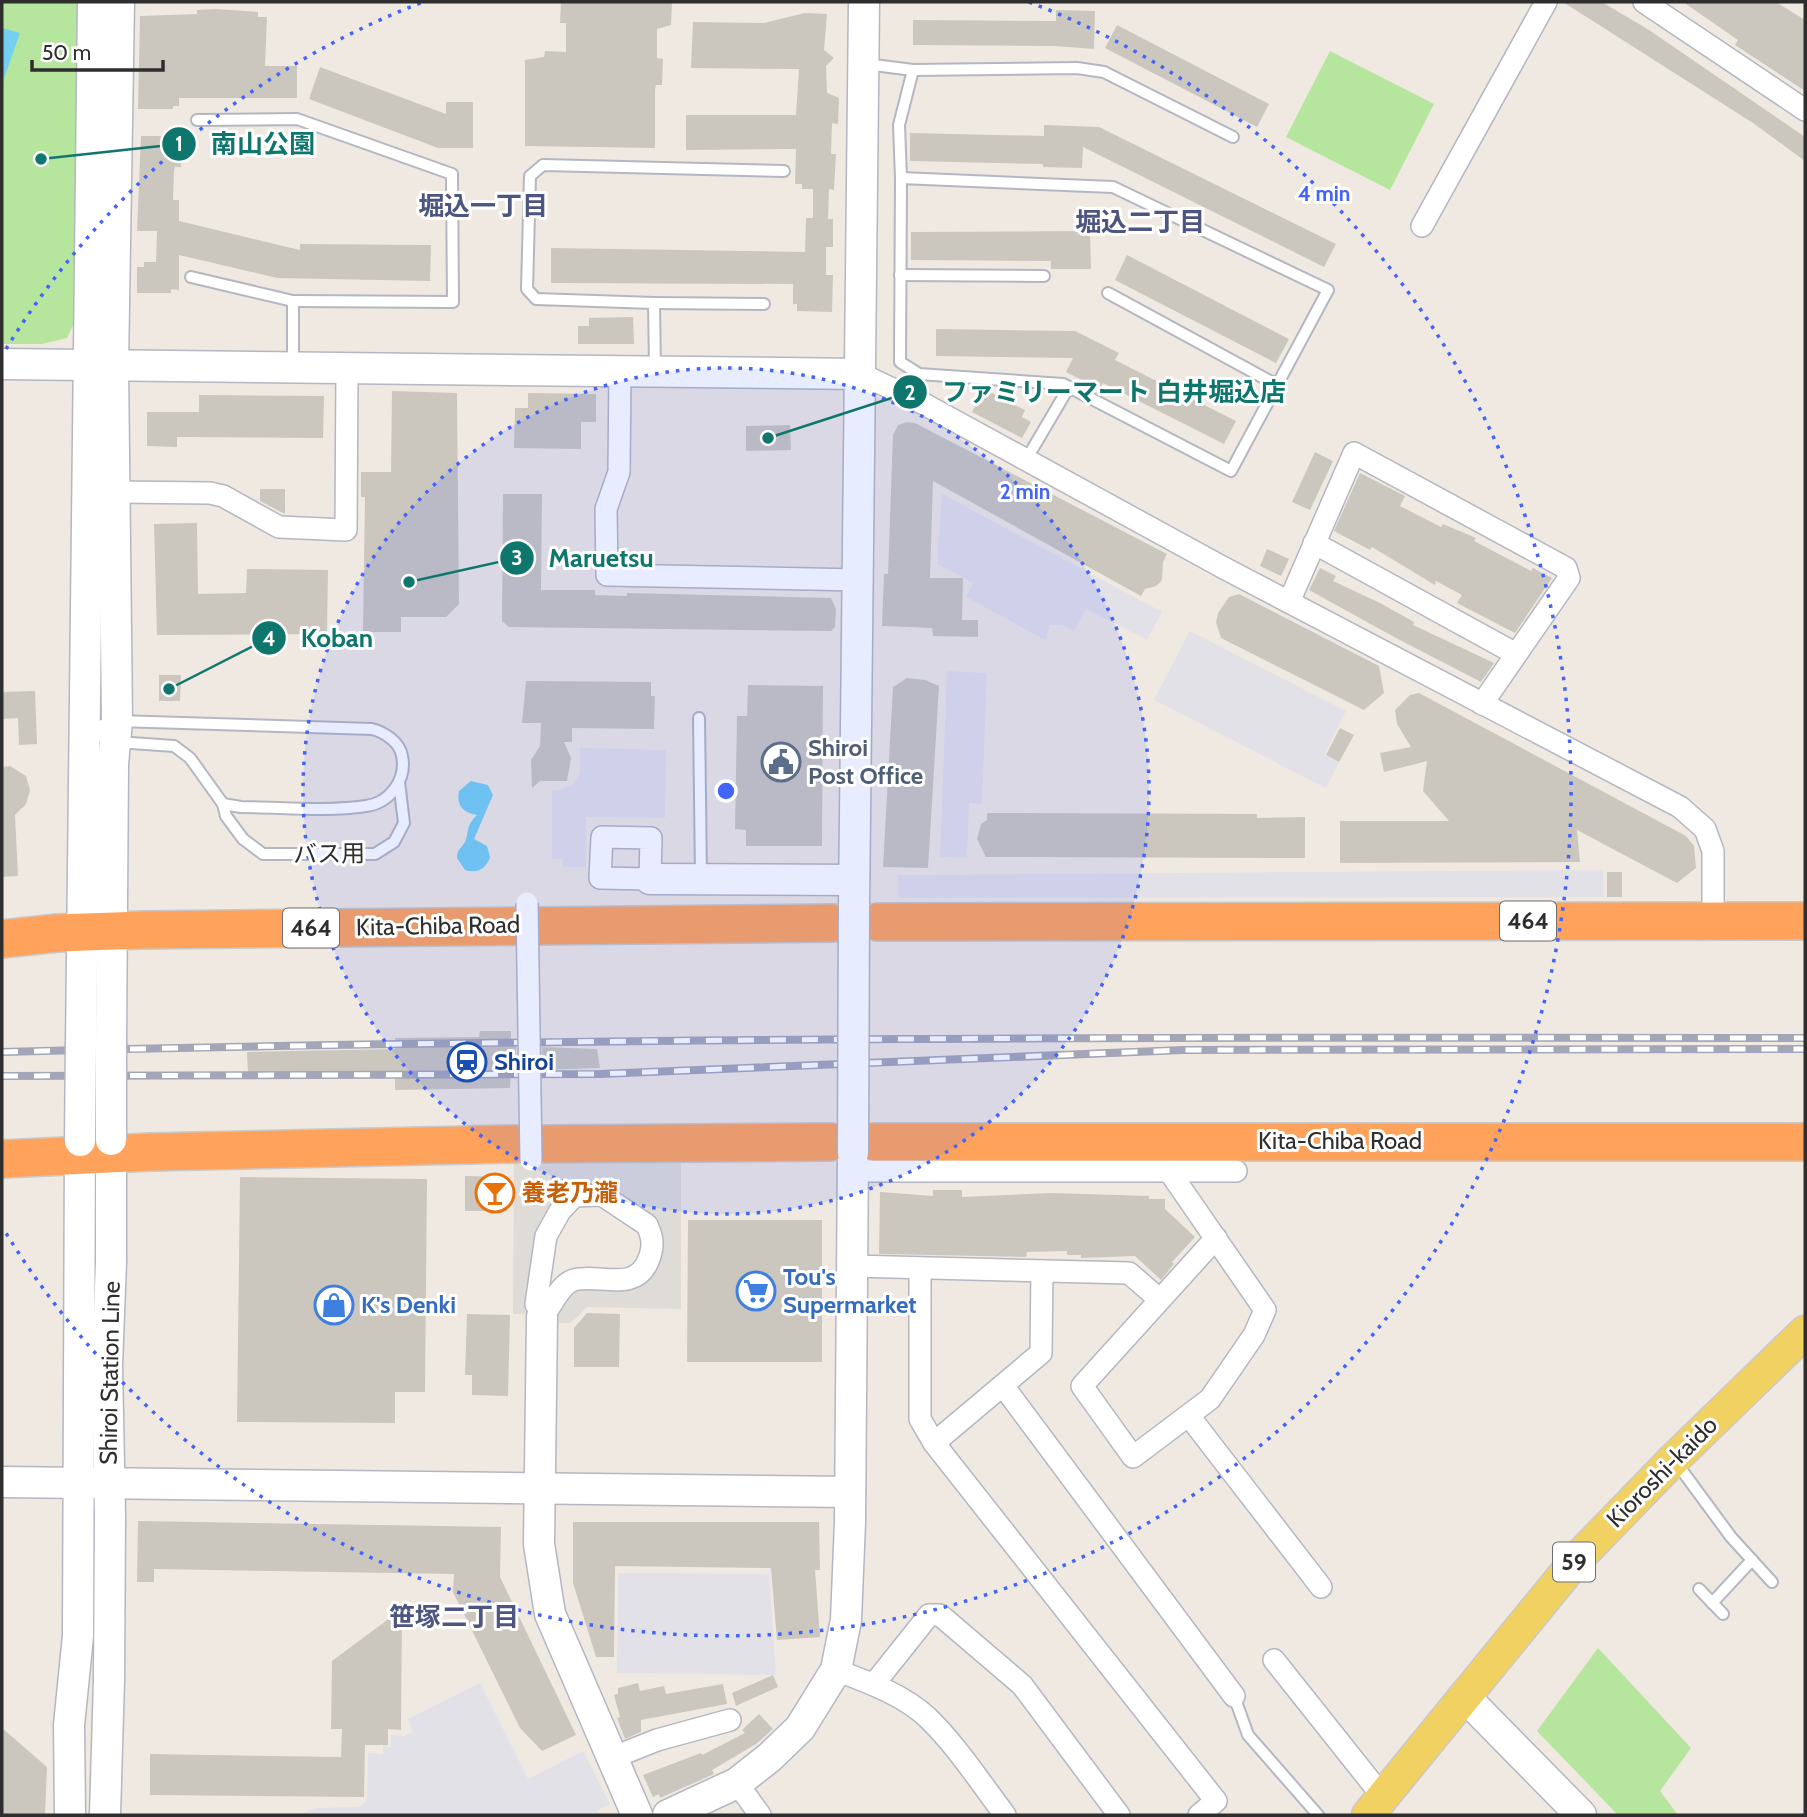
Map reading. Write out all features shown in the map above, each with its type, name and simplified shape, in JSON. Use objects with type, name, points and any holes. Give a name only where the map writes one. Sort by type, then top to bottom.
[{"type":"highway","name":"Kita-Chiba Road","points":[[2,939],[96,938],[855,908],[1713,922],[1805,921]]},
{"type":"highway","name":"Kita-Chiba Road","points":[[2,1159],[95,1148],[853,1152],[1805,1142]]},
{"type":"main road","name":"Kioroshi-kaido","points":[[1375,1806],[1578,1558],[1674,1459],[1805,1332]]},
{"type":"street","points":[[93,2],[101,365],[114,492],[117,731],[96,938]]},
{"type":"street","points":[[96,938],[84,730],[119,2]]},
{"type":"street","points":[[668,1815],[737,1783],[770,1757],[800,1728],[836,1670],[846,1620],[850,1492],[864,2]]},
{"type":"street","points":[[1422,226],[1546,2]]},
{"type":"street","points":[[1644,2],[1805,110]]},
{"type":"street","points":[[2,364],[861,374],[1680,807],[1705,829],[1713,851],[1713,922]]},
{"type":"street","points":[[114,492],[211,493],[223,496],[279,527],[346,530],[347,369]]},
{"type":"street","points":[[620,371],[619,472],[606,509],[607,575],[859,580]]},
{"type":"street","points":[[1289,602],[1354,453],[1566,568],[1569,578],[1482,704]]},
{"type":"street","points":[[1314,543],[1516,654]]},
{"type":"street","points":[[650,879],[701,879],[855,908]]},
{"type":"street","points":[[527,903],[530,1149]]},
{"type":"street","name":"Shiroi Station Line","points":[[69,1815],[69,1725],[78,1636],[78,1483],[95,1148],[96,938]]},
{"type":"street","name":"Shiroi Station Line","points":[[95,1148],[107,1365],[109,1484],[109,1666],[104,1815]]},
{"type":"street","points":[[853,1152],[1169,1171],[1236,1171]]},
{"type":"street","points":[[1169,1171],[1216,1238],[1265,1310],[1263,1320],[1210,1399],[1133,1457],[1082,1386],[1216,1238]]},
{"type":"street","points":[[542,1317],[565,1285],[574,1280],[632,1278],[646,1267],[653,1250],[647,1225],[603,1195],[574,1196],[560,1211],[546,1236],[536,1304],[542,1317],[539,1544],[550,1614],[637,1815]]},
{"type":"street","points":[[542,1262],[574,1280]]},
{"type":"street","points":[[852,1266],[1129,1273],[1159,1299]]},
{"type":"street","points":[[919,1268],[920,1419],[934,1443],[1216,1801],[1199,1815]]},
{"type":"street","points":[[934,1443],[1004,1387],[1041,1353],[1042,1271]]},
{"type":"street","points":[[1004,1387],[1234,1696]]},
{"type":"street","points":[[1189,1416],[1321,1587]]},
{"type":"street","points":[[2,1482],[850,1492]]},
{"type":"street","points":[[874,1684],[929,1615],[940,1615],[1022,1685],[1119,1815]]},
{"type":"street","points":[[1275,1660],[1375,1806]]},
{"type":"street","points":[[836,1670],[874,1684],[926,1716],[949,1741],[1005,1815]]},
{"type":"street","points":[[1464,1696],[1581,1815]]},
{"type":"street","points":[[612,1758],[657,1740],[730,1720]]},
{"type":"street","points":[[737,1783],[760,1815]]},
{"type":"lane","points":[[863,64],[913,70],[1077,68],[1104,72],[1233,137]]},
{"type":"lane","points":[[901,178],[1113,187],[1328,290],[1231,471],[1063,384],[919,374],[900,362],[899,125],[913,70]]},
{"type":"lane","points":[[191,277],[293,302],[453,302],[452,174],[297,119],[197,120]]},
{"type":"lane","points":[[764,304],[536,299],[527,289],[530,176],[543,165],[784,171]]},
{"type":"lane","points":[[900,275],[1044,276]]},
{"type":"lane","points":[[1108,293],[1277,385]]},
{"type":"lane","points":[[293,302],[293,368]]},
{"type":"lane","points":[[654,303],[654,372]]},
{"type":"lane","points":[[1026,460],[1069,387]]},
{"type":"lane","points":[[699,718],[701,879]]},
{"type":"lane","name":"バス用","points":[[372,729],[385,732],[402,753],[403,776],[399,782],[404,823],[394,842],[375,855],[263,854],[243,839],[226,816],[223,804],[190,758],[174,746],[117,731],[372,729]]},
{"type":"lane","points":[[84,730],[117,731]]},
{"type":"lane","points":[[84,730],[117,731]]},
{"type":"lane","points":[[223,804],[241,807],[368,806],[390,794],[399,782]]},
{"type":"lane","points":[[1674,1459],[1772,1582]]},
{"type":"lane","points":[[1712,1602],[1752,1560]]},
{"type":"lane","points":[[1699,1589],[1724,1615]]},
{"type":"lane","points":[[1234,1696],[1248,1735],[1318,1815]]},
{"type":"shaded area","points":[[942,494],[1162,612],[1147,640],[1086,609],[1074,631],[1062,625],[1050,625],[1045,640],[966,597],[973,583],[937,564]]},
{"type":"shaded area","points":[[1190,631],[1346,711],[1324,755],[1339,763],[1326,788],[1154,700]]},
{"type":"shaded area","points":[[947,671],[987,673],[982,804],[969,803],[967,858],[940,857]]},
{"type":"shaded area","points":[[580,748],[666,750],[665,818],[586,817],[586,867],[563,867],[563,859],[552,859],[552,790],[561,790],[574,783],[580,773]]},
{"type":"shaded area","points":[[1603,870],[1604,897],[899,898],[898,875]]},
{"type":"shaded area","points":[[681,1159],[681,1309],[587,1307],[571,1323],[556,1323],[557,1311],[570,1292],[578,1288],[631,1286],[662,1243],[661,1232],[650,1215],[610,1189],[567,1192],[546,1212],[529,1314],[513,1314],[514,1160]]},
{"type":"shaded area","points":[[618,1573],[769,1574],[776,1675],[617,1673]]},
{"type":"shaded area","points":[[480,1683],[528,1779],[583,1751],[610,1804],[597,1810],[599,1815],[298,1815],[316,1808],[360,1807],[367,1799],[368,1753],[383,1754],[383,1746],[391,1747],[391,1735],[404,1736],[413,1732],[408,1719]]},
{"type":"green space","points":[[2,2],[83,2],[77,317],[67,338],[42,344],[2,344]]},
{"type":"green space","points":[[1330,51],[1434,104],[1390,190],[1286,137]]},
{"type":"green space","points":[[1598,1648],[1691,1748],[1660,1791],[1678,1815],[1618,1815],[1537,1731]]},
{"type":"water","points":[[2,28],[20,33],[2,84]]},
{"type":"water","points":[[471,781],[488,785],[493,795],[474,839],[487,846],[490,857],[477,871],[465,870],[457,858],[469,826],[477,815],[468,813],[459,801],[459,791]]},
{"type":"building","points":[[561,2],[672,2],[671,25],[657,29],[657,58],[663,59],[662,85],[656,85],[655,90],[655,148],[525,146],[525,60],[544,57],[545,51],[566,52],[566,23],[560,23]]},
{"type":"building","points":[[1563,2],[1602,2],[1649,30],[1805,137],[1805,161],[1753,123]]},
{"type":"building","points":[[1683,2],[1776,2],[1805,20],[1805,91],[1735,45],[1738,40]]},
{"type":"building","points":[[197,10],[258,12],[258,17],[267,17],[265,66],[297,66],[297,98],[179,98],[179,106],[173,106],[173,109],[138,109],[140,16],[197,14]]},
{"type":"building","points":[[1056,10],[1095,11],[1094,49],[1055,46],[913,45],[913,20],[1056,21]]},
{"type":"building","points":[[805,13],[827,14],[824,50],[834,58],[826,66],[827,93],[839,98],[838,124],[832,123],[831,154],[836,154],[834,190],[829,189],[828,219],[833,219],[833,247],[826,247],[826,275],[833,275],[832,312],[797,311],[797,304],[793,304],[793,284],[551,283],[551,248],[805,252],[806,218],[813,218],[813,189],[802,189],[802,184],[795,184],[796,149],[686,150],[686,115],[796,115],[799,69],[691,68],[693,22],[764,23]]},
{"type":"building","points":[[1117,25],[1269,104],[1257,127],[1105,48]]},
{"type":"building","points":[[320,67],[446,114],[446,102],[473,102],[473,148],[438,148],[309,99]]},
{"type":"building","points":[[1044,125],[1099,127],[1336,244],[1324,267],[1083,147],[1082,168],[1043,167],[1043,164],[910,161],[910,133],[1044,136]]},
{"type":"building","points":[[141,136],[175,136],[175,140],[181,140],[181,167],[175,167],[174,171],[173,200],[179,200],[179,221],[300,250],[300,244],[431,245],[430,281],[277,278],[179,255],[179,290],[171,289],[171,293],[137,293],[137,267],[144,267],[144,262],[156,262],[157,231],[137,231]]},
{"type":"building","points":[[1090,231],[1091,269],[1051,269],[1051,261],[911,260],[911,232]]},
{"type":"building","points":[[1127,255],[1289,339],[1276,363],[1115,280]]},
{"type":"building","points":[[633,317],[634,344],[578,344],[578,326],[589,326],[589,318]]},
{"type":"building","points":[[936,329],[1075,331],[1119,353],[1115,360],[1236,421],[1224,444],[1103,383],[1100,389],[1066,372],[1073,358],[936,356]]},
{"type":"building","points":[[984,389],[1025,410],[1022,417],[1031,422],[1022,438],[972,412]]},
{"type":"building","points":[[392,391],[457,393],[459,604],[446,617],[401,617],[401,632],[363,632],[365,497],[361,497],[361,472],[391,472]]},
{"type":"building","points":[[528,393],[596,394],[596,422],[581,422],[581,449],[514,448],[515,408],[528,408]]},
{"type":"building","points":[[199,395],[324,396],[323,438],[177,437],[177,447],[147,446],[147,412],[199,412]]},
{"type":"building","points":[[915,423],[1167,554],[1163,562],[1162,580],[1156,586],[1145,589],[1141,596],[933,481],[930,578],[963,578],[962,620],[978,620],[978,637],[933,636],[932,628],[882,626],[884,574],[888,574],[893,435],[898,425]]},
{"type":"building","points":[[790,425],[791,450],[746,451],[746,426]]},
{"type":"building","points":[[1315,452],[1333,461],[1310,510],[1292,502]]},
{"type":"building","points":[[1360,473],[1405,496],[1400,506],[1441,527],[1443,524],[1476,538],[1474,541],[1531,571],[1533,568],[1552,578],[1515,633],[1457,603],[1462,595],[1436,581],[1435,585],[1372,547],[1370,550],[1334,531]]},
{"type":"building","points":[[260,489],[285,489],[285,514],[260,501]]},
{"type":"building","points":[[503,494],[542,494],[541,590],[595,590],[595,595],[627,596],[627,593],[831,598],[836,609],[835,627],[831,631],[509,627],[502,621]]},
{"type":"building","points":[[197,523],[198,594],[246,593],[247,569],[328,570],[327,634],[157,635],[154,524]]},
{"type":"building","points":[[1267,549],[1289,559],[1281,576],[1260,566]]},
{"type":"building","points":[[1320,568],[1336,576],[1333,581],[1380,603],[1414,622],[1413,625],[1494,663],[1481,682],[1396,638],[1309,590]]},
{"type":"building","points":[[1239,594],[1379,666],[1384,693],[1364,710],[1221,638],[1216,622],[1218,613],[1229,597]]},
{"type":"building","points":[[159,675],[181,675],[180,701],[159,701]]},
{"type":"building","points":[[907,678],[925,680],[939,686],[928,868],[883,867],[893,687]]},
{"type":"building","points":[[526,681],[651,682],[651,696],[655,696],[654,729],[572,728],[572,742],[564,742],[571,758],[567,781],[540,781],[532,788],[531,760],[540,746],[541,723],[522,723]]},
{"type":"building","points":[[748,685],[823,686],[822,846],[746,846],[746,830],[735,829],[737,716],[747,716]]},
{"type":"building","points":[[35,691],[37,744],[19,745],[18,718],[2,719],[2,692]]},
{"type":"building","points":[[1419,693],[1686,836],[1694,846],[1696,868],[1677,883],[1577,830],[1580,862],[1340,863],[1340,821],[1449,821],[1423,791],[1427,761],[1384,772],[1380,753],[1411,747],[1397,724],[1395,710],[1410,695]]},
{"type":"building","points":[[1340,728],[1354,735],[1339,762],[1326,755]]},
{"type":"building","points":[[10,766],[26,776],[30,790],[26,804],[15,815],[18,876],[2,877],[2,767]]},
{"type":"building","points":[[987,813],[1257,814],[1257,818],[1305,817],[1305,858],[986,857],[977,839],[981,824],[987,820]]},
{"type":"building","points":[[1607,872],[1622,872],[1622,897],[1607,897]]},
{"type":"building","name":"Shiroi","points":[[480,1031],[511,1031],[511,1046],[516,1046],[516,1070],[511,1070],[510,1088],[395,1090],[395,1071],[248,1074],[247,1052],[395,1049],[395,1038],[479,1037]]},
{"type":"building","points":[[542,1047],[597,1049],[600,1068],[543,1070]]},
{"type":"building","points":[[465,1176],[507,1177],[507,1211],[465,1211]]},
{"type":"building","points":[[240,1177],[427,1179],[425,1392],[395,1392],[395,1423],[237,1422]]},
{"type":"building","points":[[933,1190],[962,1190],[962,1197],[1052,1193],[1149,1196],[1149,1199],[1165,1199],[1165,1209],[1195,1237],[1172,1262],[1174,1264],[1161,1280],[1135,1256],[1081,1258],[1081,1255],[1067,1255],[1067,1251],[1027,1252],[1026,1257],[879,1254],[880,1192],[933,1196]]},
{"type":"building","points":[[688,1220],[822,1220],[822,1362],[687,1362]]},
{"type":"building","points":[[587,1313],[620,1314],[619,1367],[574,1367],[574,1328]]},
{"type":"building","points":[[467,1314],[510,1315],[508,1396],[472,1395],[472,1375],[465,1375]]},
{"type":"building","points":[[138,1521],[501,1527],[500,1577],[576,1735],[542,1751],[520,1728],[453,1592],[454,1574],[154,1569],[154,1582],[137,1582]]},
{"type":"building","points":[[573,1522],[819,1522],[820,1570],[815,1570],[820,1637],[777,1640],[771,1568],[615,1566],[614,1657],[596,1657],[573,1583]]},
{"type":"building","points":[[402,1609],[401,1730],[388,1729],[388,1745],[365,1745],[364,1797],[150,1795],[150,1754],[341,1757],[342,1729],[331,1729],[332,1661]]},
{"type":"building","points":[[773,1675],[778,1687],[736,1706],[732,1693]]},
{"type":"building","points":[[638,1683],[640,1691],[664,1686],[666,1694],[723,1684],[727,1704],[641,1720],[641,1732],[625,1739],[617,1718],[620,1717],[614,1695],[618,1694],[618,1688]]},
{"type":"building","points":[[759,1714],[773,1729],[756,1744],[712,1770],[714,1774],[660,1798],[659,1794],[653,1797],[643,1775],[701,1753],[702,1755],[745,1733],[742,1730]]},
{"type":"building","points":[[2,1728],[47,1767],[45,1815],[2,1815]]},
{"type":"railway","points":[[2,1052],[678,1041],[1805,1038]]},
{"type":"railway","points":[[2,1076],[600,1074],[1183,1050],[1805,1049]]},
{"type":"place","name":"南山公園","points":[[41,159]]},
{"type":"place","name":"ファミリーマート 白井堀込店","points":[[768,438]]},
{"type":"place","name":"Maruetsu","points":[[409,582]]},
{"type":"place","name":"Koban","points":[[169,689]]},
{"type":"place","name":"Shiroi Post Office","points":[[781,762]]},
{"type":"place","name":"Shiroi","points":[[467,1062]]},
{"type":"place","name":"養老乃瀧","points":[[495,1193]]},
{"type":"place","name":"Tou's Supermarket","points":[[756,1291]]},
{"type":"place","name":"K's Denki","points":[[334,1305]]},
{"type":"district","name":"堀込一丁目","points":[[483,206]]},
{"type":"district","name":"堀込二丁目","points":[[1140,222]]},
{"type":"district","name":"笹塚二丁目","points":[[454,1617]]}]
